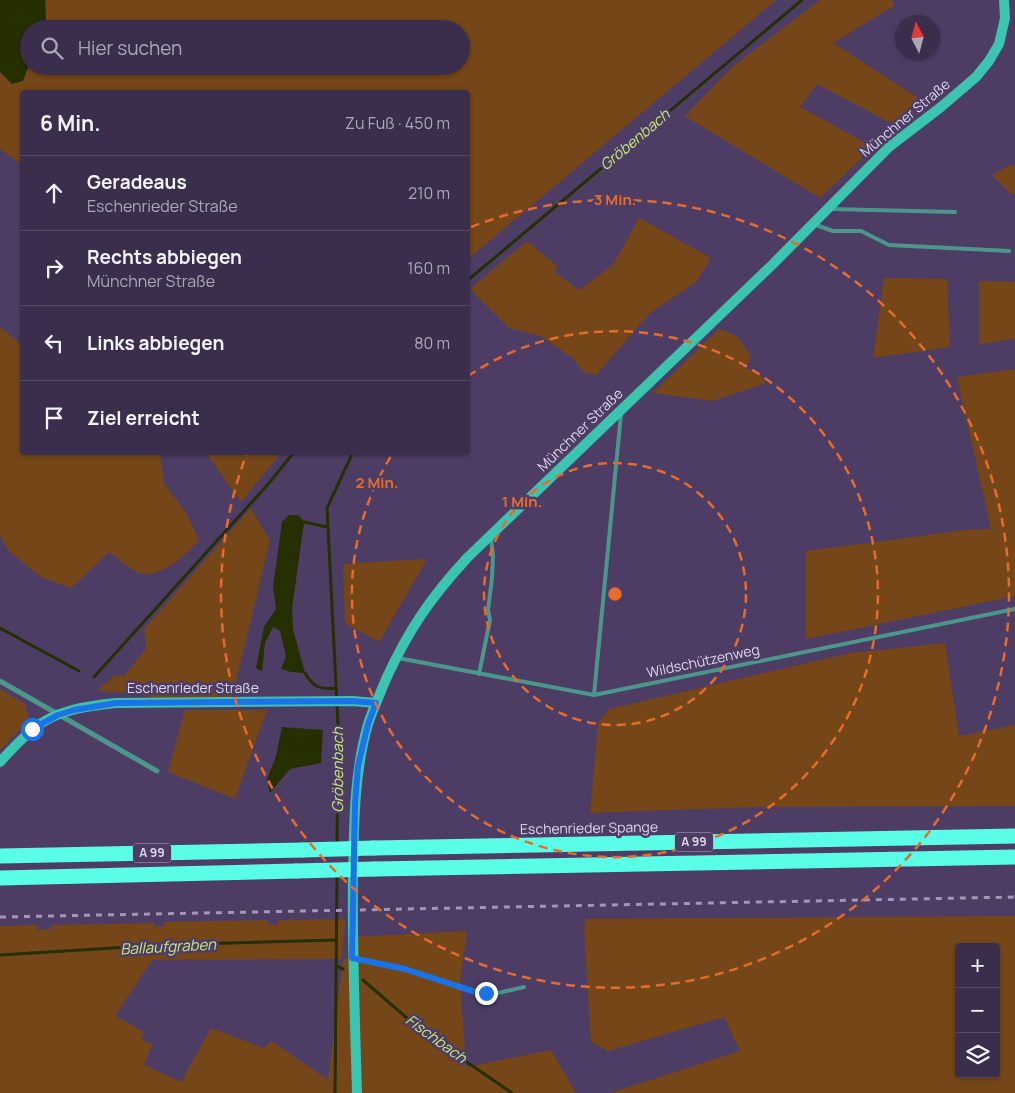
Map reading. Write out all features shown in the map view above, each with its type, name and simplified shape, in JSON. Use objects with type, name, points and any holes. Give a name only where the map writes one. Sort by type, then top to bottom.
[{"type":"highway","name":"Eschenrieder Spange","points":[[0,856],[1015,836]]},
{"type":"highway","name":"A 99","points":[[0,878],[1015,857]]},
{"type":"street","name":"Münchner Straße","points":[[357,1093],[352,958],[358,766],[368,724],[376,703],[412,628],[431,600],[468,557],[814,224],[860,174],[889,147],[976,77],[989,61],[999,44],[1005,18],[1004,0]]},
{"type":"street","points":[[0,681],[157,771]]},
{"type":"street","name":"Eschenrieder Straße","points":[[0,762],[32,729],[58,715],[84,707],[116,703],[352,701],[376,703]]},
{"type":"lane","points":[[828,209],[955,212]]},
{"type":"lane","points":[[814,224],[833,231],[861,231],[889,245],[1009,251]]},
{"type":"lane","points":[[594,695],[622,409]]},
{"type":"lane","points":[[479,674],[490,620],[488,610],[493,555],[491,535]]},
{"type":"lane","name":"Wildschützenweg","points":[[396,658],[594,695],[1015,609]]},
{"type":"lane","points":[[352,958],[405,969],[475,992],[498,993],[524,987]]},
{"type":"shaded area","points":[[0,0],[45,0],[46,20],[20,20],[20,75],[25,75],[23,81],[12,84],[0,72]]},
{"type":"shaded area","points":[[45,0],[776,0],[470,257],[470,90],[20,90],[20,164],[0,149],[0,72],[23,81],[25,75],[470,75],[470,20],[46,19]]},
{"type":"shaded area","points":[[820,0],[892,0],[895,5],[833,43],[926,103],[898,127],[817,84],[800,107],[873,147],[820,198],[685,116],[732,67]]},
{"type":"shaded area","points":[[1010,165],[1015,166],[1015,194],[1011,194],[992,175]]},
{"type":"shaded area","points":[[639,218],[711,258],[696,282],[650,313],[596,375],[585,373],[572,358],[541,336],[509,328],[470,289],[527,241],[557,266],[554,272],[579,290],[613,265]]},
{"type":"shaded area","points":[[884,278],[947,279],[950,347],[873,358]]},
{"type":"shaded area","points":[[979,281],[1015,282],[1015,339],[979,344]]},
{"type":"shaded area","points":[[0,327],[20,343],[20,455],[160,455],[164,483],[186,513],[199,540],[179,560],[170,566],[152,573],[143,574],[135,571],[109,552],[71,588],[41,577],[8,550],[0,535]]},
{"type":"shaded area","points":[[719,329],[737,336],[751,356],[746,368],[761,376],[766,383],[712,401],[653,393]]},
{"type":"shaded area","points":[[1015,369],[1015,596],[806,639],[806,551],[966,530],[991,529],[957,377]]},
{"type":"shaded area","points":[[207,455],[279,455],[241,502]]},
{"type":"shaded area","points":[[251,508],[270,541],[232,698],[151,698],[137,693],[98,691],[114,675],[124,676],[146,649],[144,629]]},
{"type":"shaded area","points":[[289,515],[298,515],[304,522],[292,609],[293,629],[305,673],[281,669],[286,656],[280,631],[273,627],[265,643],[262,671],[256,668],[264,627],[276,609],[273,587],[282,522]]},
{"type":"shaded area","points":[[427,559],[379,642],[345,623],[343,564]]},
{"type":"shaded area","points":[[945,643],[959,736],[1015,725],[1015,806],[752,807],[590,813],[598,723],[609,709],[850,653]]},
{"type":"shaded area","points":[[0,689],[25,704],[29,720],[0,750]]},
{"type":"shaded area","points":[[185,710],[267,710],[235,799],[168,772]]},
{"type":"shaded area","points":[[282,727],[323,730],[321,763],[290,769],[270,793],[267,779],[276,756]]},
{"type":"shaded area","points":[[1015,916],[1015,1093],[610,1093],[740,1051],[724,1017],[608,1051],[591,1042],[585,919]]},
{"type":"shaded area","points":[[345,919],[342,959],[152,960],[115,1016],[144,1032],[141,1039],[152,1045],[144,1065],[181,1082],[211,1028],[264,1048],[271,1041],[328,1080],[343,959],[352,958],[352,937],[467,931],[460,981],[466,1067],[551,1050],[576,1093],[0,1093],[0,926],[37,925],[37,930],[51,929],[51,925],[154,923],[155,927],[164,927],[164,922],[268,920],[268,925],[277,925],[278,920]]},
{"type":"waterway","name":"Gröbenbach","points":[[470,278],[802,0]]},
{"type":"waterway","points":[[94,677],[270,482],[292,455]]},
{"type":"waterway","name":"Gröbenbach","points":[[337,845],[338,724],[327,508],[352,455]]},
{"type":"waterway","points":[[304,522],[327,527]]},
{"type":"waterway","points":[[0,628],[79,671]]},
{"type":"waterway","points":[[305,673],[311,682],[321,688],[336,688]]},
{"type":"waterway","name":"Gröbenbach","points":[[335,1093],[337,874]]},
{"type":"waterway","name":"Ballaufgraben","points":[[0,955],[161,945],[336,940]]},
{"type":"waterway","name":"Gröbenbach","points":[[336,966],[343,969]]},
{"type":"waterway","name":"Fischbach","points":[[363,980],[423,1032],[512,1093]]},
{"type":"railway","points":[[0,917],[1015,897]]},
{"type":"route","points":[[32,729],[58,715],[74,710],[116,703],[352,701],[376,703],[368,724],[358,766],[355,804],[352,958],[405,969],[475,992],[486,993]]}]
